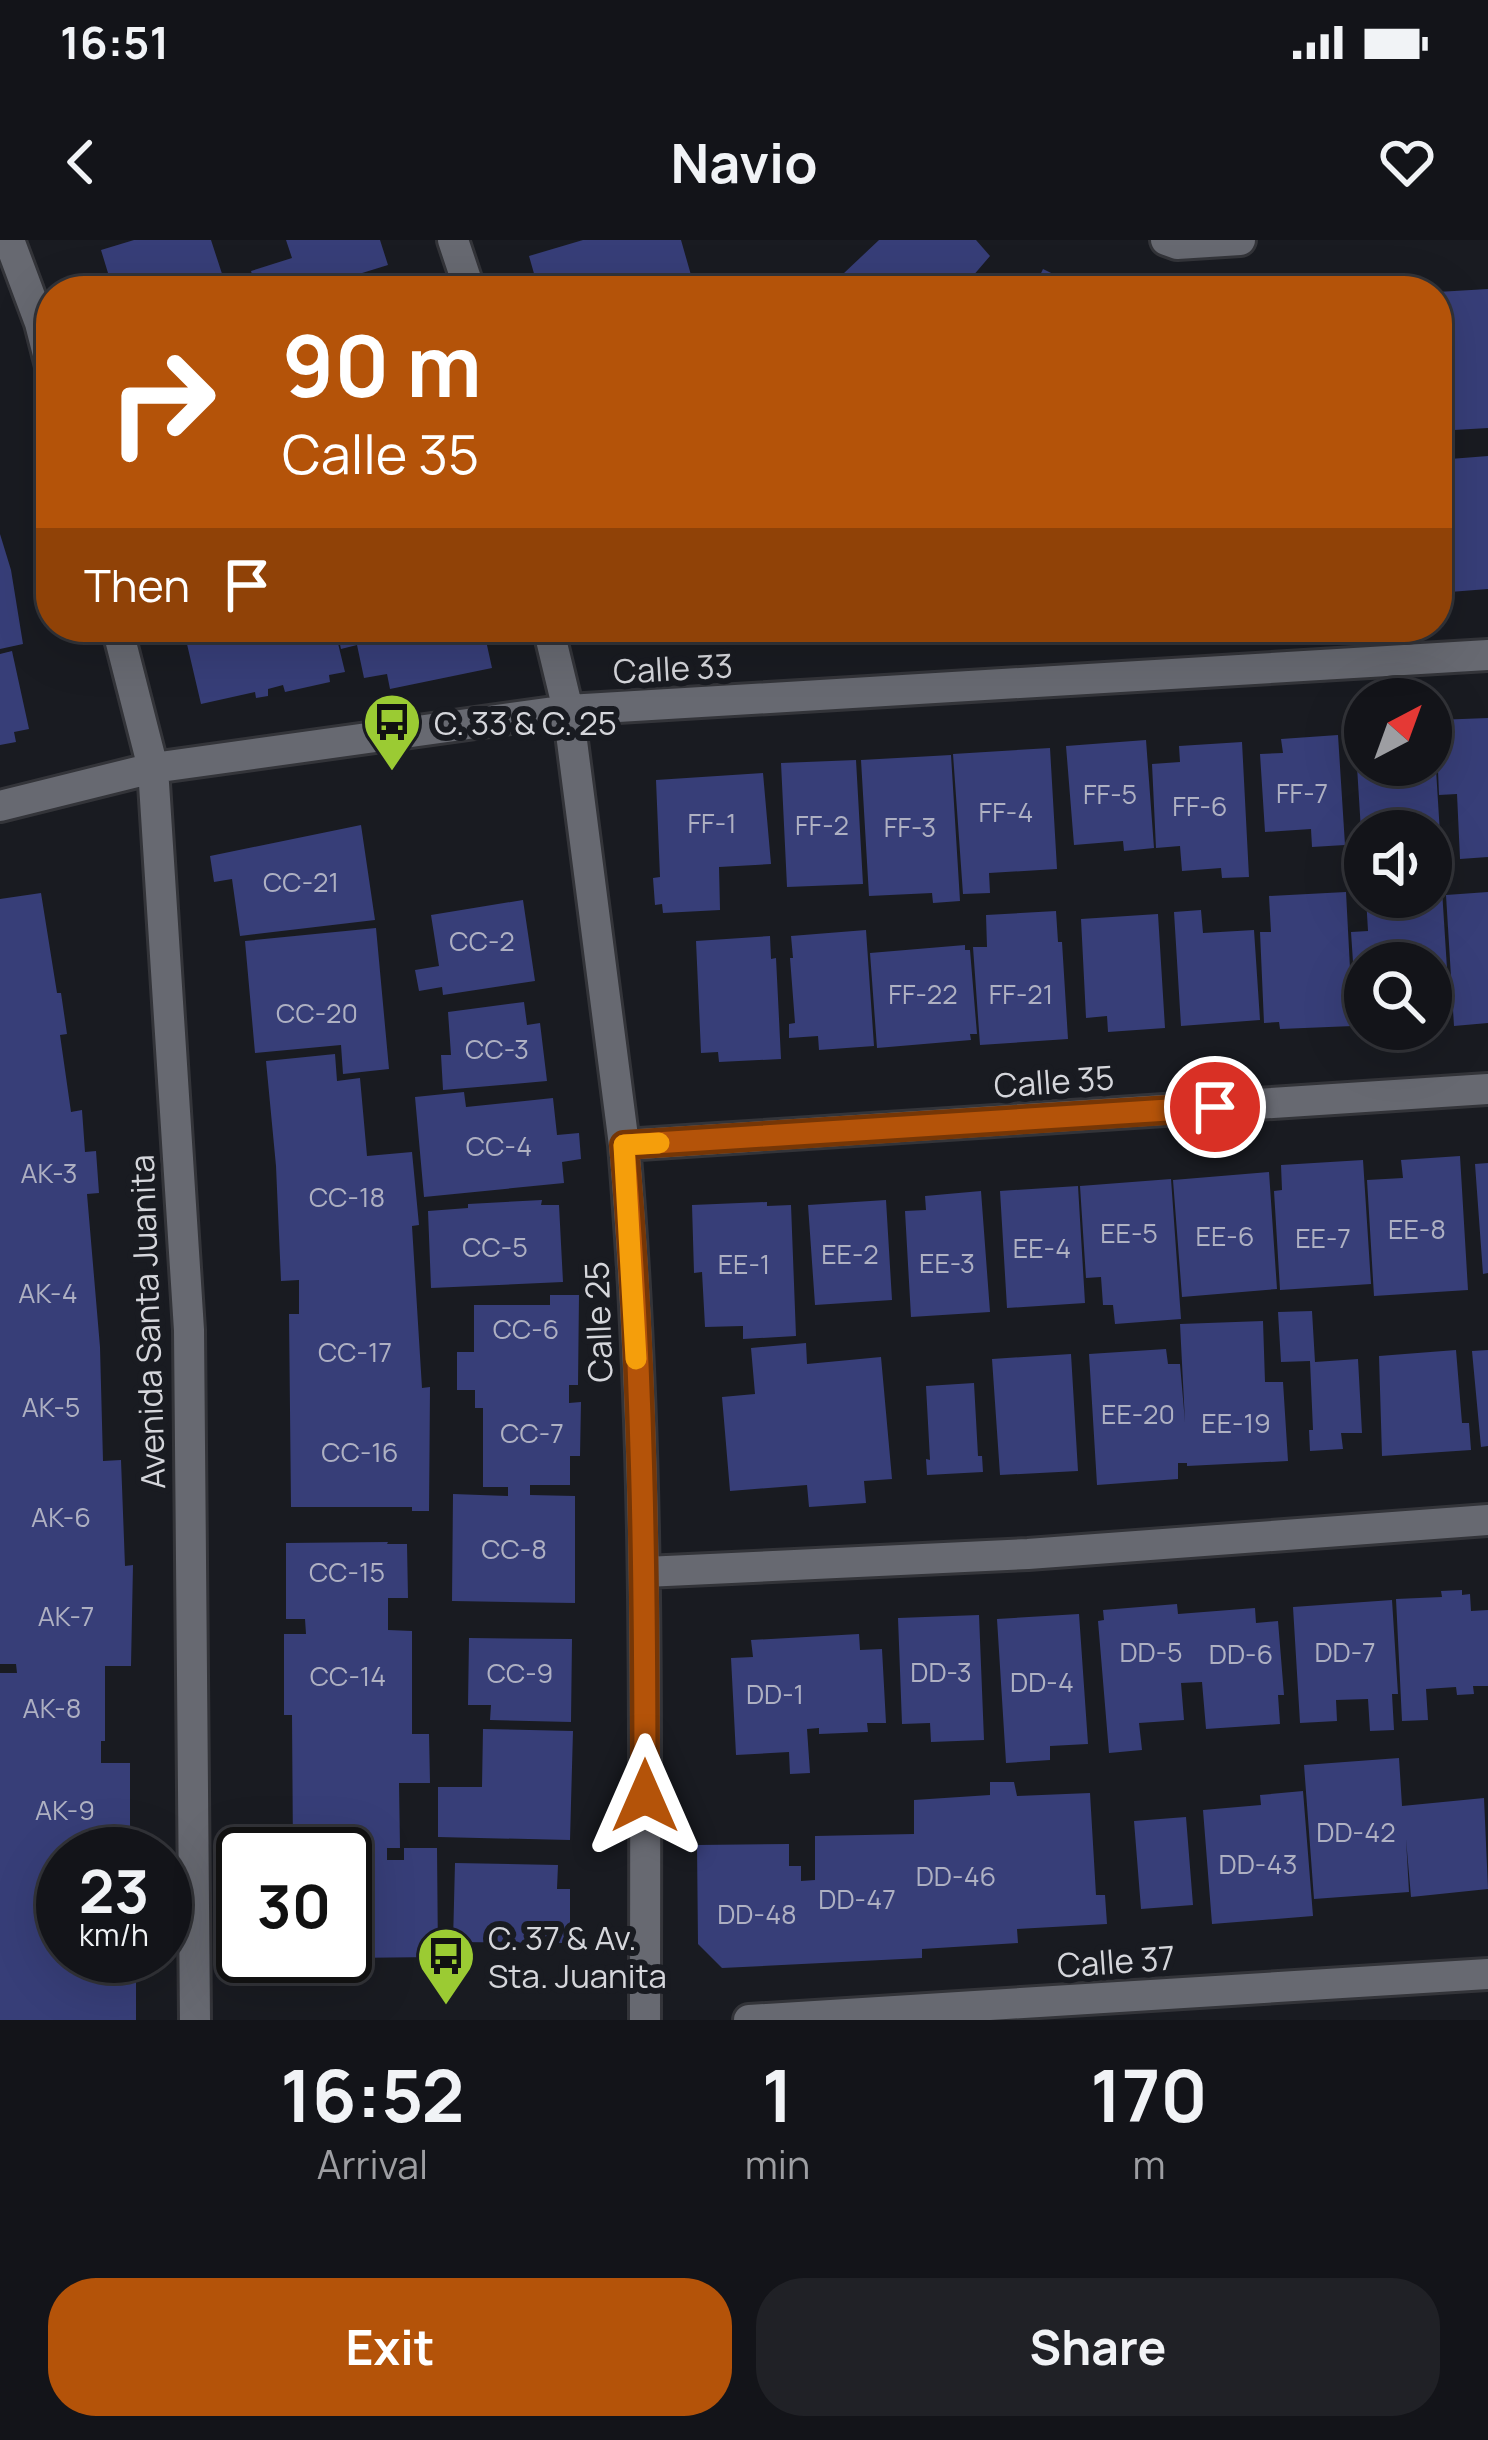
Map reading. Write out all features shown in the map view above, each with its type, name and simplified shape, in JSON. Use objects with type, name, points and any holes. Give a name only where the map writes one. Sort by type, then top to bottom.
[{"type":"street","points":[[9,240],[36,312]]},
{"type":"street","points":[[452,240],[465,276]]},
{"type":"street","points":[[1166,240],[1177,244],[1240,240]]},
{"type":"street","name":"Avenida Santa Juanita","points":[[122,642],[154,768],[189,1330],[195,2020]]},
{"type":"street","name":"Calle 25","points":[[552,642],[568,710],[629,1207],[645,1572],[645,2020]]},
{"type":"street","name":"Calle 33","points":[[0,806],[154,768],[568,710],[1488,655]]},
{"type":"street","name":"Calle 35","points":[[624,1145],[1488,1089]]},
{"type":"street","points":[[645,1572],[1028,1554],[1488,1520]]},
{"type":"street","name":"Calle 37","points":[[749,2020],[1488,1974]]},
{"type":"building","points":[[134,240],[211,240],[223,276],[98,276],[108,273],[101,250]]},
{"type":"building","points":[[286,240],[380,240],[388,265],[352,276],[252,276],[251,271],[292,258]]},
{"type":"building","points":[[583,240],[681,240],[691,276],[535,276],[529,256]]},
{"type":"building","points":[[879,240],[976,240],[990,256],[973,276],[841,276]]},
{"type":"building","points":[[1488,289],[1488,428],[1452,430],[1452,291]]},
{"type":"building","points":[[1488,456],[1488,589],[1452,592],[1452,459]]},
{"type":"building","points":[[0,534],[23,644],[0,649]]},
{"type":"building","points":[[187,642],[338,642],[345,672],[329,675],[330,682],[285,692],[283,685],[268,689],[268,696],[256,698],[255,692],[201,704]]},
{"type":"building","points":[[339,642],[486,642],[492,668],[390,689],[387,674],[364,678],[357,645],[341,649]]},
{"type":"building","points":[[12,651],[29,729],[14,732],[16,742],[0,745],[0,654]]},
{"type":"building","points":[[1488,718],[1488,857],[1460,859],[1457,794],[1439,795],[1439,786],[1452,786],[1452,719]]},
{"type":"building","points":[[1338,735],[1344,845],[1312,847],[1311,829],[1265,832],[1260,754],[1283,753],[1281,739]]},
{"type":"building","points":[[1146,740],[1154,848],[1124,851],[1123,841],[1074,845],[1066,746]]},
{"type":"building","points":[[1242,742],[1249,877],[1222,878],[1221,868],[1182,871],[1180,846],[1156,848],[1152,764],[1180,762],[1179,746]]},
{"type":"building","points":[[1050,748],[1057,869],[989,873],[990,893],[963,894],[953,754]]},
{"type":"building","points":[[951,755],[960,901],[933,903],[932,893],[869,896],[861,760]]},
{"type":"building","points":[[856,760],[863,884],[787,887],[781,763]]},
{"type":"building","points":[[763,773],[771,864],[719,867],[720,910],[663,913],[662,904],[655,905],[653,878],[660,877],[656,780]]},
{"type":"building","points":[[1358,786],[1437,786],[1439,810],[1360,810]]},
{"type":"building","points":[[361,825],[375,920],[240,936],[232,879],[214,882],[210,856]]},
{"type":"building","points":[[1344,892],[1349,942],[1344,942],[1344,1026],[1280,1029],[1279,1022],[1264,1023],[1260,932],[1271,932],[1269,896]]},
{"type":"building","points":[[1488,892],[1488,1023],[1454,1026],[1447,918],[1452,918],[1452,895]]},
{"type":"building","points":[[41,893],[67,1034],[60,1035],[71,1112],[82,1110],[85,1152],[96,1151],[99,1193],[87,1194],[100,1347],[103,1461],[121,1460],[125,1566],[133,1565],[131,1666],[105,1666],[105,1741],[101,1741],[101,1763],[130,1763],[130,1827],[36,1827],[36,1983],[136,1983],[136,2020],[0,2020],[0,1673],[17,1673],[16,1664],[0,1664],[0,899]]},
{"type":"building","points":[[523,900],[535,981],[443,995],[442,987],[419,991],[415,970],[439,966],[431,915]]},
{"type":"building","points":[[1201,910],[1203,933],[1254,930],[1260,1020],[1181,1026],[1174,912]]},
{"type":"building","points":[[1056,911],[1068,1039],[980,1045],[973,947],[987,947],[986,915]]},
{"type":"building","points":[[1158,914],[1165,1028],[1108,1032],[1107,1016],[1086,1018],[1081,919]]},
{"type":"building","points":[[1367,918],[1444,918],[1445,942],[1352,942],[1351,932],[1368,931]]},
{"type":"building","points":[[376,928],[389,1069],[343,1074],[341,1045],[255,1053],[245,941]]},
{"type":"building","points":[[866,930],[874,1046],[819,1050],[818,1036],[789,1038],[789,1024],[795,1023],[791,936]]},
{"type":"building","points":[[770,936],[771,959],[776,958],[781,1059],[719,1062],[718,1052],[701,1053],[696,941]]},
{"type":"building","points":[[965,945],[970,950],[977,1034],[970,1034],[971,1040],[877,1048],[870,953]]},
{"type":"building","points":[[524,1002],[527,1025],[540,1023],[547,1081],[443,1090],[441,1055],[451,1055],[448,1012]]},
{"type":"building","points":[[335,1054],[337,1081],[360,1078],[367,1156],[412,1152],[419,1225],[412,1226],[422,1388],[430,1387],[429,1511],[291,1507],[289,1314],[299,1314],[299,1280],[281,1281],[266,1061]]},
{"type":"building","points":[[464,1092],[466,1107],[553,1098],[557,1135],[579,1133],[581,1159],[562,1162],[564,1183],[424,1197],[415,1097]]},
{"type":"building","points":[[1460,1156],[1468,1290],[1374,1296],[1367,1180],[1403,1178],[1401,1160]]},
{"type":"building","points":[[1363,1160],[1371,1284],[1280,1290],[1274,1191],[1282,1190],[1281,1165]]},
{"type":"building","points":[[1488,1163],[1488,1273],[1483,1274],[1475,1164]]},
{"type":"building","points":[[1269,1172],[1277,1289],[1182,1297],[1173,1180]]},
{"type":"building","points":[[1171,1179],[1181,1319],[1115,1324],[1113,1305],[1103,1305],[1101,1277],[1086,1278],[1080,1186]]},
{"type":"building","points":[[1078,1186],[1085,1303],[1007,1308],[1000,1191]]},
{"type":"building","points":[[981,1191],[990,1312],[911,1317],[905,1211],[926,1210],[925,1196]]},
{"type":"building","points":[[542,1200],[541,1205],[559,1205],[563,1282],[431,1288],[428,1211]]},
{"type":"building","points":[[886,1200],[892,1300],[815,1305],[808,1205]]},
{"type":"building","points":[[767,1202],[767,1206],[791,1205],[796,1336],[743,1339],[743,1326],[705,1327],[702,1272],[694,1273],[692,1205]]},
{"type":"building","points":[[550,1295],[579,1295],[578,1385],[569,1385],[569,1403],[581,1402],[580,1456],[570,1456],[570,1485],[530,1485],[530,1495],[575,1496],[575,1603],[452,1601],[453,1494],[508,1496],[508,1487],[483,1487],[483,1408],[475,1408],[475,1390],[457,1390],[457,1352],[474,1352],[474,1305],[550,1305]]},
{"type":"building","points":[[1312,1311],[1315,1362],[1358,1359],[1362,1433],[1341,1433],[1343,1449],[1310,1451],[1310,1361],[1281,1362],[1278,1312]]},
{"type":"building","points":[[1263,1321],[1265,1382],[1283,1382],[1288,1461],[1178,1463],[1178,1479],[1097,1485],[1089,1354],[1166,1349],[1168,1364],[1180,1364],[1185,1422],[1180,1324]]},
{"type":"building","points":[[806,1343],[807,1364],[881,1357],[892,1479],[864,1481],[866,1503],[809,1507],[807,1485],[730,1491],[722,1397],[755,1394],[751,1348]]},
{"type":"building","points":[[1456,1350],[1462,1423],[1469,1423],[1471,1450],[1382,1456],[1379,1356]]},
{"type":"building","points":[[1488,1350],[1488,1446],[1481,1447],[1472,1351]]},
{"type":"building","points":[[1071,1354],[1078,1471],[1000,1475],[992,1359]]},
{"type":"building","points":[[974,1383],[983,1472],[927,1475],[926,1386]]},
{"type":"building","points":[[286,1543],[407,1544],[408,1598],[388,1598],[388,1630],[412,1631],[412,1734],[429,1734],[430,1783],[399,1783],[400,1848],[387,1848],[387,1860],[404,1860],[404,1848],[437,1848],[438,1957],[372,1958],[372,1827],[293,1827],[292,1715],[284,1715],[284,1634],[306,1634],[305,1619],[286,1619]]},
{"type":"building","points":[[1462,1590],[1462,1595],[1470,1594],[1471,1611],[1488,1610],[1488,1686],[1473,1686],[1474,1694],[1457,1695],[1456,1687],[1426,1689],[1428,1720],[1402,1721],[1396,1599],[1442,1597],[1441,1591]]},
{"type":"building","points":[[1392,1600],[1398,1694],[1392,1694],[1394,1730],[1370,1731],[1368,1699],[1336,1700],[1337,1721],[1300,1723],[1293,1607]]},
{"type":"building","points":[[1177,1604],[1178,1614],[1255,1608],[1256,1623],[1278,1621],[1284,1695],[1278,1695],[1280,1724],[1206,1729],[1202,1682],[1181,1683],[1184,1720],[1139,1723],[1142,1750],[1109,1753],[1098,1621],[1104,1620],[1103,1610]]},
{"type":"building","points":[[1079,1614],[1088,1744],[1050,1746],[1050,1760],[1006,1763],[997,1619]]},
{"type":"building","points":[[979,1615],[984,1740],[931,1742],[930,1723],[902,1724],[898,1618]]},
{"type":"building","points":[[859,1634],[860,1650],[882,1649],[886,1723],[867,1723],[868,1732],[819,1734],[819,1728],[807,1729],[810,1773],[790,1774],[789,1752],[736,1755],[731,1658],[753,1657],[751,1640]]},
{"type":"building","points":[[469,1638],[572,1639],[571,1722],[490,1720],[491,1705],[468,1705]]},
{"type":"building","points":[[483,1729],[573,1731],[570,1840],[438,1837],[438,1787],[482,1787]]},
{"type":"building","points":[[1399,1758],[1402,1806],[1484,1798],[1488,1889],[1411,1897],[1406,1839],[1409,1892],[1314,1899],[1304,1765]]},
{"type":"building","points":[[990,1782],[1014,1782],[1017,1796],[1090,1793],[1096,1895],[1105,1895],[1107,1924],[1017,1929],[1018,1943],[922,1949],[922,1958],[722,1968],[698,1944],[697,1845],[789,1844],[789,1866],[801,1866],[801,1881],[815,1880],[815,1836],[914,1834],[914,1800],[990,1795]]},
{"type":"building","points":[[1303,1791],[1313,1916],[1212,1924],[1203,1810],[1261,1805],[1260,1795]]},
{"type":"building","points":[[1186,1817],[1193,1905],[1141,1909],[1134,1821]]},
{"type":"building","points":[[455,1863],[558,1865],[557,1889],[570,1889],[570,1943],[453,1942]]},
{"type":"slow traffic","points":[[636,1359],[624,1145],[659,1143]]},
{"type":"place","name":"C. 33 & C. 25","points":[[392,773]]},
{"type":"place","name":"C. 37 & Av. Sta. Juanita","points":[[446,2007]]},
{"type":"route","points":[[645,1796],[645,1572],[624,1145],[1215,1107]]}]
